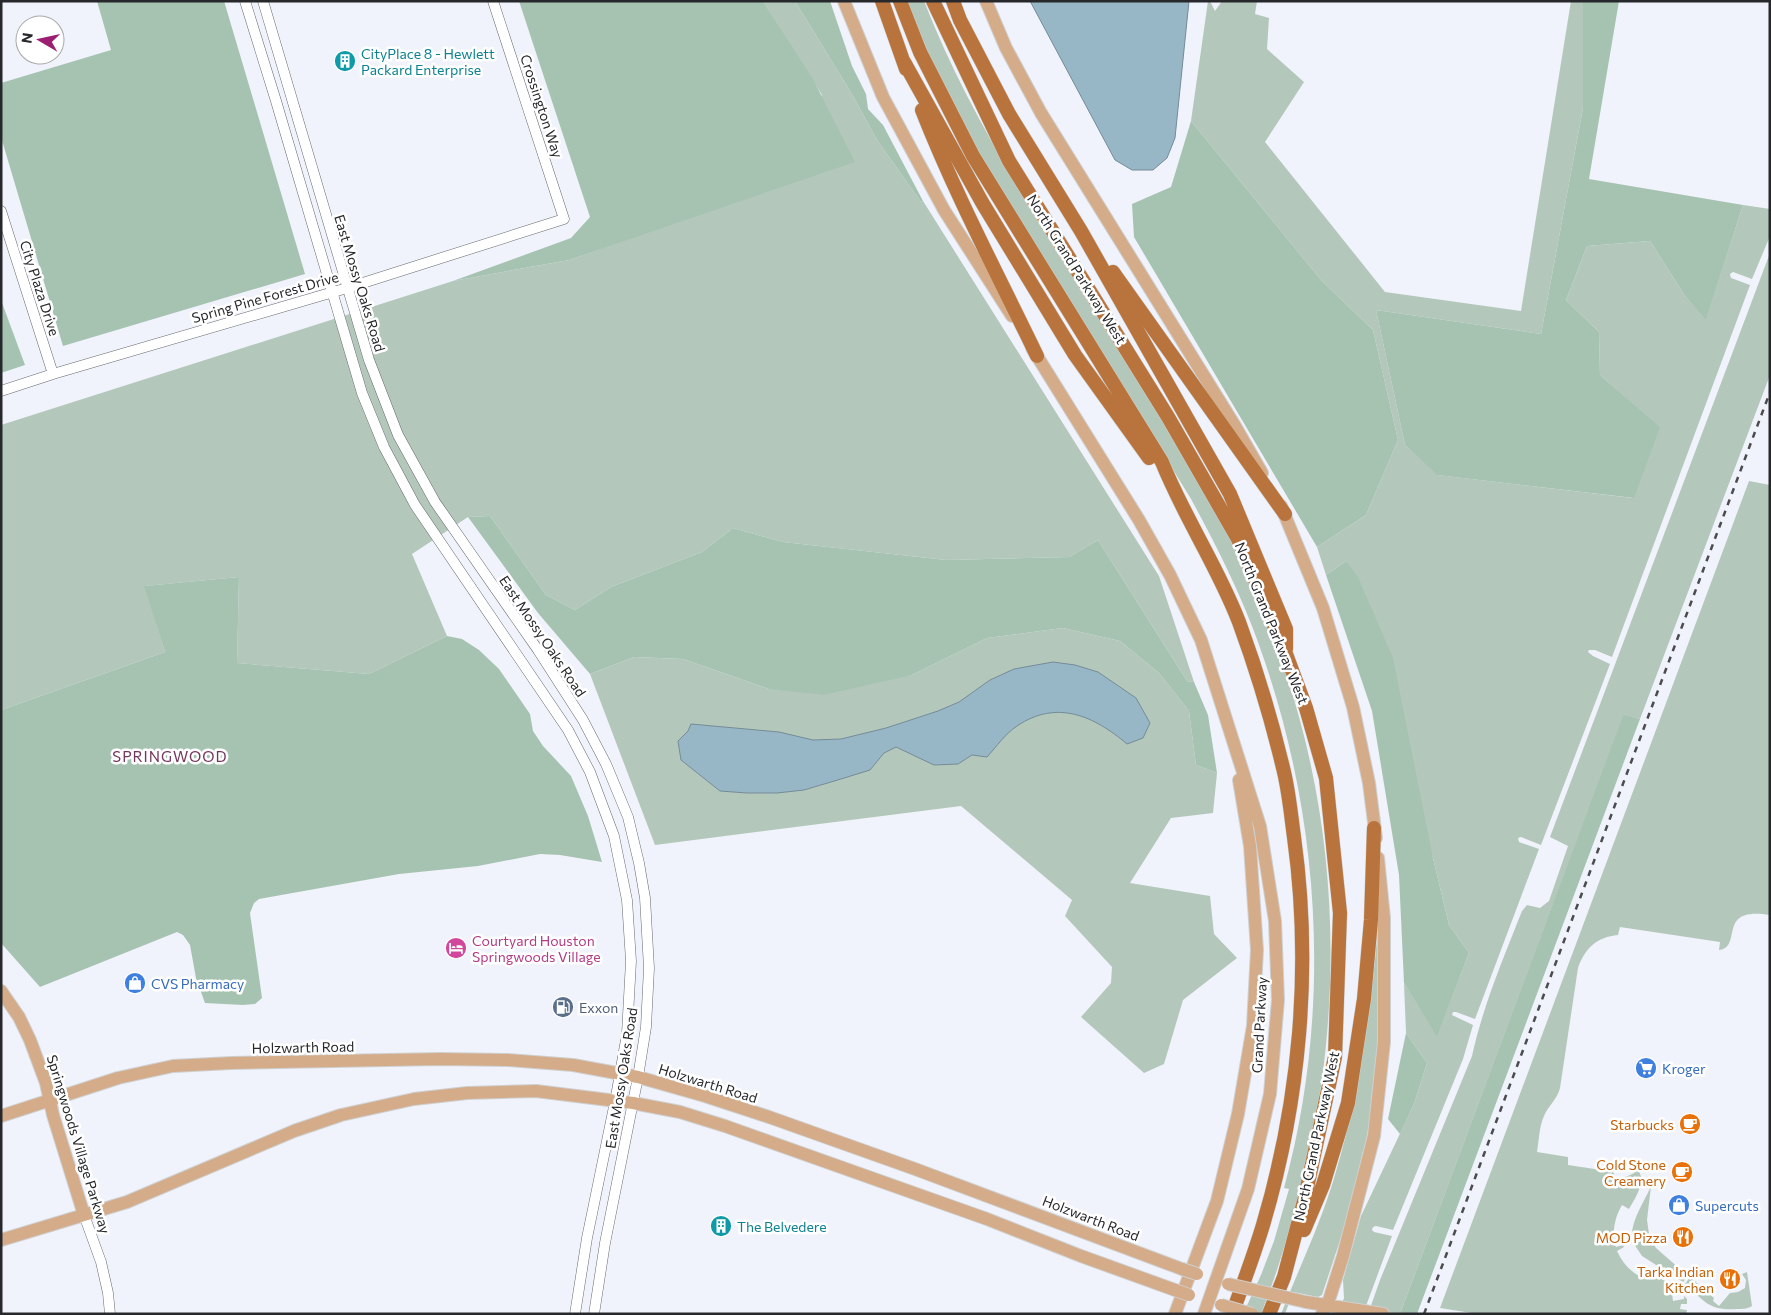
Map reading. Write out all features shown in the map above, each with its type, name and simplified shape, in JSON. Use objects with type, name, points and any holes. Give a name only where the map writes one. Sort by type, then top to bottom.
[{"type":"highway","points":[[882,1],[932,135],[1037,356]]},
{"type":"highway","name":"North Grand Parkway West","points":[[900,1],[920,52],[973,156],[1162,462],[1174,491],[1204,547],[1238,620],[1264,695],[1284,773],[1299,876],[1302,916],[1301,1028],[1284,1138],[1265,1217],[1232,1314]]},
{"type":"highway","name":"North Grand Parkway West","points":[[933,1],[1009,161],[1168,417],[1238,539],[1286,654],[1306,708],[1326,778],[1340,913],[1335,1057],[1305,1197],[1284,1277],[1269,1314]]},
{"type":"highway","points":[[953,1],[960,20],[1009,114],[1081,231],[1230,494],[1286,629],[1286,654]]},
{"type":"highway","points":[[904,62],[983,204],[1075,355],[1174,491]]},
{"type":"highway","points":[[1081,231],[1106,262],[1285,514]]},
{"type":"highway","points":[[1284,1277],[1323,1185],[1348,1103],[1364,999],[1371,920],[1374,828]]},
{"type":"main road","points":[[844,1],[883,98],[944,210],[1139,520],[1170,575],[1201,640],[1230,733],[1250,846],[1257,950],[1253,1026],[1238,1114],[1217,1201],[1175,1314]]},
{"type":"main road","points":[[986,1],[1006,48],[1041,113],[1236,426],[1285,514],[1323,608],[1353,707],[1369,783],[1384,918],[1384,1042],[1374,1136],[1329,1308]]},
{"type":"main road","name":"Grand Parkway","points":[[1204,1314],[1215,1303],[1216,1280],[1248,1189],[1270,1094],[1278,1000],[1275,921],[1260,826],[1230,733]]},
{"type":"main road","name":"Springwoods Village Parkway","points":[[1,991],[19,1017],[46,1082],[53,1115],[84,1215]]},
{"type":"main road","name":"Holzwarth Road","points":[[1,1116],[118,1078],[174,1066],[440,1059],[508,1060],[573,1065],[638,1077],[705,1096],[915,1169],[1182,1269],[1228,1284],[1329,1308],[1382,1314]]},
{"type":"main road","points":[[1,1240],[127,1202],[294,1131],[341,1115],[414,1099],[468,1093],[536,1092],[633,1103],[680,1112],[729,1127],[960,1209],[1175,1290],[1252,1314]]},
{"type":"street","name":"East Mossy Oaks Road","points":[[245,1],[362,393],[384,447],[412,500],[568,730],[590,772],[614,836],[627,900],[631,961],[627,1034],[574,1314]]},
{"type":"street","name":"East Mossy Oaks Road","points":[[263,1],[369,360],[398,435],[429,490],[538,650],[583,720],[606,764],[628,817],[644,894],[649,968],[646,1027],[638,1077],[603,1252],[594,1314]]},
{"type":"street","name":"Crossington Way","points":[[493,1],[564,219]]},
{"type":"street","points":[[286,134],[301,130]]},
{"type":"street","name":"City Plaza Drive","points":[[1,211],[53,374]]},
{"type":"street","name":"Spring Pine Forest Drive","points":[[1,391],[347,288],[564,219]]},
{"type":"street","points":[[412,500],[429,490]]},
{"type":"street","name":"Springwoods Village Parkway","points":[[84,1215],[101,1262],[110,1314]]},
{"type":"green space","points":[[97,1],[224,1],[305,274],[63,346],[1,137],[1,83],[111,50]]},
{"type":"green space","points":[[519,1],[763,1],[813,79],[855,162],[569,260],[453,281],[571,238],[590,217]]},
{"type":"green space","points":[[763,1],[795,1],[853,96],[877,140],[921,202],[923,201],[1159,576],[1194,682],[1187,681],[1098,540],[1069,557],[946,560],[783,542],[733,528],[702,552],[611,587],[575,610],[546,595],[490,516],[468,517],[412,554],[447,636],[369,674],[237,663],[239,577],[145,586],[165,652],[1,710],[1,425],[453,281],[569,260],[701,213],[822,95]]},
{"type":"green space","points":[[795,1],[830,1],[852,66],[866,94],[868,109],[883,125],[923,201],[921,202],[877,140],[853,96]]},
{"type":"green space","points":[[907,1],[924,1],[966,94],[998,153],[1227,530],[1280,656],[1308,751],[1322,832],[1330,913],[1330,994],[1322,1076],[1308,1156],[1288,1236],[1261,1314],[1243,1314],[1274,1241],[1289,1189],[1284,1188],[1300,1120],[1309,1052],[1314,982],[1313,913],[1307,844],[1296,775],[1279,708],[1258,642],[1243,605],[1200,516],[971,140],[926,48]]},
{"type":"green space","points":[[1208,1],[1210,1],[1215,11],[1222,1],[1257,1],[1255,14],[1269,18],[1267,49],[1304,82],[1265,142],[1385,292],[1521,311],[1571,1],[1583,1],[1583,108],[1541,334],[1376,310],[1405,445],[1438,475],[1633,498],[1659,427],[1600,375],[1599,332],[1566,300],[1587,246],[1650,241],[1685,296],[1706,319],[1743,205],[1770,209],[1770,236],[1752,279],[1733,272],[1730,274],[1731,278],[1750,285],[1612,657],[1595,650],[1589,650],[1588,652],[1610,664],[1541,845],[1521,837],[1518,838],[1519,842],[1539,849],[1475,1019],[1453,1012],[1452,1015],[1473,1025],[1463,1059],[1393,1230],[1373,1227],[1372,1230],[1374,1232],[1392,1236],[1363,1314],[1338,1314],[1344,1298],[1343,1280],[1361,1216],[1414,1104],[1427,1063],[1406,1033],[1404,983],[1437,1036],[1469,953],[1449,925],[1433,858],[1346,561],[1326,575],[1317,547],[1366,515],[1398,440],[1373,330],[1321,280],[1191,121]]},
{"type":"green space","points":[[1583,1],[1619,1],[1589,179],[1743,205],[1706,320],[1685,296],[1650,241],[1587,246],[1566,300],[1599,332],[1600,375],[1660,427],[1634,498],[1437,475],[1405,445],[1376,310],[1541,334],[1583,108]]},
{"type":"green space","points":[[1191,121],[1321,280],[1373,330],[1398,440],[1366,515],[1317,547],[1134,237],[1132,204],[1171,187]]},
{"type":"green space","points":[[1770,253],[1770,375],[1640,719],[1623,716],[1400,1314],[1368,1314],[1380,1280],[1472,1056],[1488,1001],[1522,911],[1527,905],[1540,908],[1549,901],[1568,846],[1550,837]]},
{"type":"green space","points":[[1,300],[25,365],[1,373]]},
{"type":"green space","points":[[1749,481],[1770,485],[1770,915],[1753,914],[1742,916],[1736,921],[1730,942],[1726,947],[1719,950],[1720,942],[1620,927],[1618,935],[1604,938],[1588,949],[1578,968],[1560,1088],[1542,1120],[1537,1152],[1568,1157],[1568,1165],[1608,1171],[1609,1165],[1618,1181],[1634,1173],[1631,1167],[1638,1169],[1641,1184],[1629,1209],[1622,1205],[1620,1209],[1615,1223],[1614,1242],[1622,1241],[1622,1243],[1615,1245],[1616,1247],[1623,1245],[1624,1247],[1617,1251],[1632,1271],[1639,1276],[1643,1269],[1665,1281],[1667,1294],[1672,1294],[1673,1301],[1684,1299],[1684,1296],[1687,1299],[1687,1304],[1681,1304],[1680,1309],[1687,1310],[1686,1314],[1478,1314],[1440,1308]]},
{"type":"green space","points":[[490,516],[546,595],[575,610],[611,587],[702,552],[733,528],[783,542],[946,560],[1069,557],[1098,540],[1187,681],[1194,682],[1208,715],[1217,773],[1196,765],[1189,711],[1159,673],[1120,641],[1063,628],[987,638],[912,675],[824,695],[769,689],[683,659],[634,657],[590,674],[538,613],[468,517]]},
{"type":"green space","points":[[1346,561],[1358,577],[1393,658],[1433,858],[1449,925],[1469,953],[1437,1037],[1404,983],[1399,875],[1372,711],[1326,575]]},
{"type":"green space","points":[[239,577],[237,663],[369,674],[447,636],[462,639],[479,650],[499,669],[530,714],[533,731],[543,746],[571,776],[588,816],[602,862],[560,855],[540,854],[478,866],[399,874],[259,899],[254,903],[250,913],[262,998],[255,1004],[205,1003],[196,978],[190,945],[183,935],[177,932],[40,987],[1,943],[1,710],[165,652],[144,586]]},
{"type":"green space","points":[[1063,628],[1120,641],[1159,673],[1189,711],[1196,765],[1217,773],[1213,813],[1171,818],[1130,883],[1210,896],[1214,934],[1237,958],[1183,1000],[1164,1064],[1144,1073],[1081,1017],[1111,983],[1112,967],[1065,916],[1072,900],[961,806],[655,845],[590,674],[634,657],[683,659],[769,689],[912,675],[987,638]]},
{"type":"green space","points":[[1623,715],[1640,719],[1417,1314],[1400,1314]]},
{"type":"green space","points":[[1377,939],[1379,939],[1378,1040],[1365,1150],[1363,1151],[1348,1216],[1322,1295],[1318,1297],[1293,1292],[1285,1314],[1281,1314],[1323,1210],[1343,1146],[1362,1058]]},
{"type":"green space","points":[[1406,1033],[1427,1063],[1414,1104],[1400,1134],[1388,1119]]},
{"type":"green space","points":[[1651,1186],[1647,1220],[1649,1234],[1632,1240],[1635,1219]]},
{"type":"green space","points":[[1650,1238],[1656,1248],[1688,1276],[1683,1282],[1642,1256],[1634,1244]]},
{"type":"green space","points":[[1747,1272],[1752,1306],[1745,1309],[1719,1308],[1708,1304],[1685,1284],[1690,1277],[1714,1298],[1713,1301],[1719,1306],[1730,1293],[1738,1292],[1745,1288],[1746,1280],[1742,1274]]},
{"type":"water","points":[[1030,1],[1189,1],[1175,138],[1167,158],[1153,170],[1132,170],[1115,160]]},
{"type":"water","points":[[1053,662],[1075,665],[1098,672],[1136,698],[1150,723],[1143,738],[1127,744],[1102,726],[1075,714],[1061,712],[1046,713],[1017,726],[1005,736],[987,757],[972,755],[958,764],[934,765],[896,747],[884,753],[870,770],[804,790],[777,793],[720,791],[681,760],[678,741],[688,731],[691,724],[779,732],[813,740],[841,739],[886,728],[938,711],[959,702],[990,680],[1014,669]]},
{"type":"railway","points":[[1424,1314],[1770,392]]},
{"type":"place","name":"CityPlace 8 - Hewlett Packard Enterprise","points":[[345,61]]},
{"type":"place","name":"Courtyard Houston Springwoods Village","points":[[456,948]]},
{"type":"place","name":"CVS Pharmacy","points":[[135,983]]},
{"type":"place","name":"Exxon","points":[[563,1007]]},
{"type":"place","name":"Kroger","points":[[1646,1068]]},
{"type":"place","name":"Starbucks","points":[[1690,1124]]},
{"type":"place","name":"Cold Stone Creamery","points":[[1682,1172]]},
{"type":"place","name":"Supercuts","points":[[1679,1205]]},
{"type":"place","name":"The Belvedere","points":[[721,1226]]},
{"type":"place","name":"MOD Pizza","points":[[1683,1237]]},
{"type":"place","name":"Tarka Indian Kitchen","points":[[1730,1279]]},
{"type":"district","name":"SPRINGWOOD","points":[[170,756]]}]
